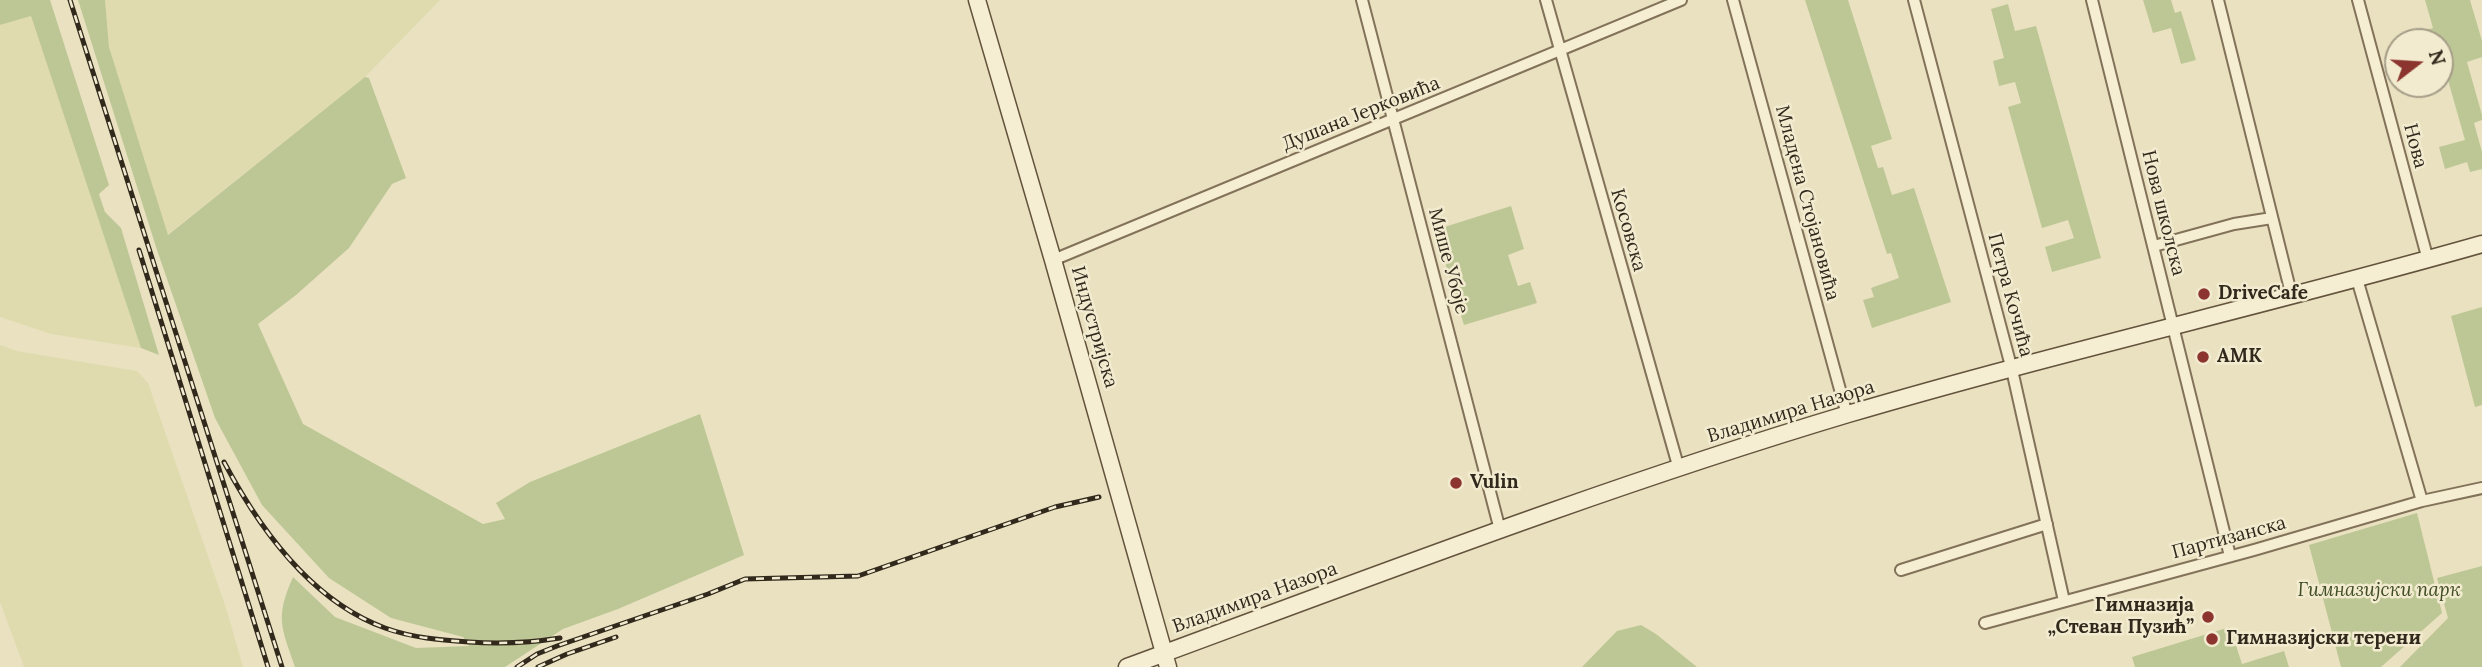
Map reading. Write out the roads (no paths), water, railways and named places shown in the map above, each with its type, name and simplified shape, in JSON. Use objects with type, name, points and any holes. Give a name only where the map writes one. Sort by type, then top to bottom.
[{"type":"street","name":"Индустријска","points":[[976,0],[1167,660]]},
{"type":"street","name":"Мише Убоје","points":[[1362,0],[1500,530]]},
{"type":"street","name":"Косовска","points":[[1546,0],[1679,469]]},
{"type":"street","name":"Душана Јерковића","points":[[1053,260],[1681,0]]},
{"type":"street","name":"Младена Стојановића","points":[[1733,0],[1847,415]]},
{"type":"street","name":"Петра Кочића","points":[[1914,0],[2012,370],[2064,601]]},
{"type":"street","name":"Нова школска","points":[[2092,0],[2230,556]]},
{"type":"street","points":[[2218,0],[2292,297]]},
{"type":"street","name":"Нова","points":[[2358,0],[2428,260]]},
{"type":"street","points":[[2154,246],[2234,224],[2272,218]]},
{"type":"street","name":"Владимира Назора","points":[[1127,667],[1167,660],[1500,530],[1847,415],[2482,244]]},
{"type":"street","points":[[2357,279],[2422,501]]},
{"type":"street","name":"Партизанска","points":[[1985,623],[2422,501],[2482,488]]},
{"type":"street","points":[[1901,570],[2047,524]]},
{"type":"railway","points":[[70,0],[282,667]]},
{"type":"railway","points":[[139,250],[268,667]]},
{"type":"railway","points":[[224,462],[254,512],[290,560],[334,600],[358,616],[395,631],[437,639],[503,643],[560,638]]},
{"type":"railway","points":[[517,667],[537,654],[557,646],[745,579],[858,576],[1055,507],[1099,497]]},
{"type":"railway","points":[[538,667],[616,637]]},
{"type":"place","name":"DriveCafe","points":[[2204,294]]},
{"type":"place","name":"АМК","points":[[2203,357]]},
{"type":"place","name":"Vulin","points":[[1456,483]]},
{"type":"place","name":"Гимназија „Стеван Пузић”","points":[[2208,617]]},
{"type":"place","name":"Гимназијски терени","points":[[2212,639]]},
{"type":"park label","name":"Гимназијски парк","points":[[2379,591]]}]
